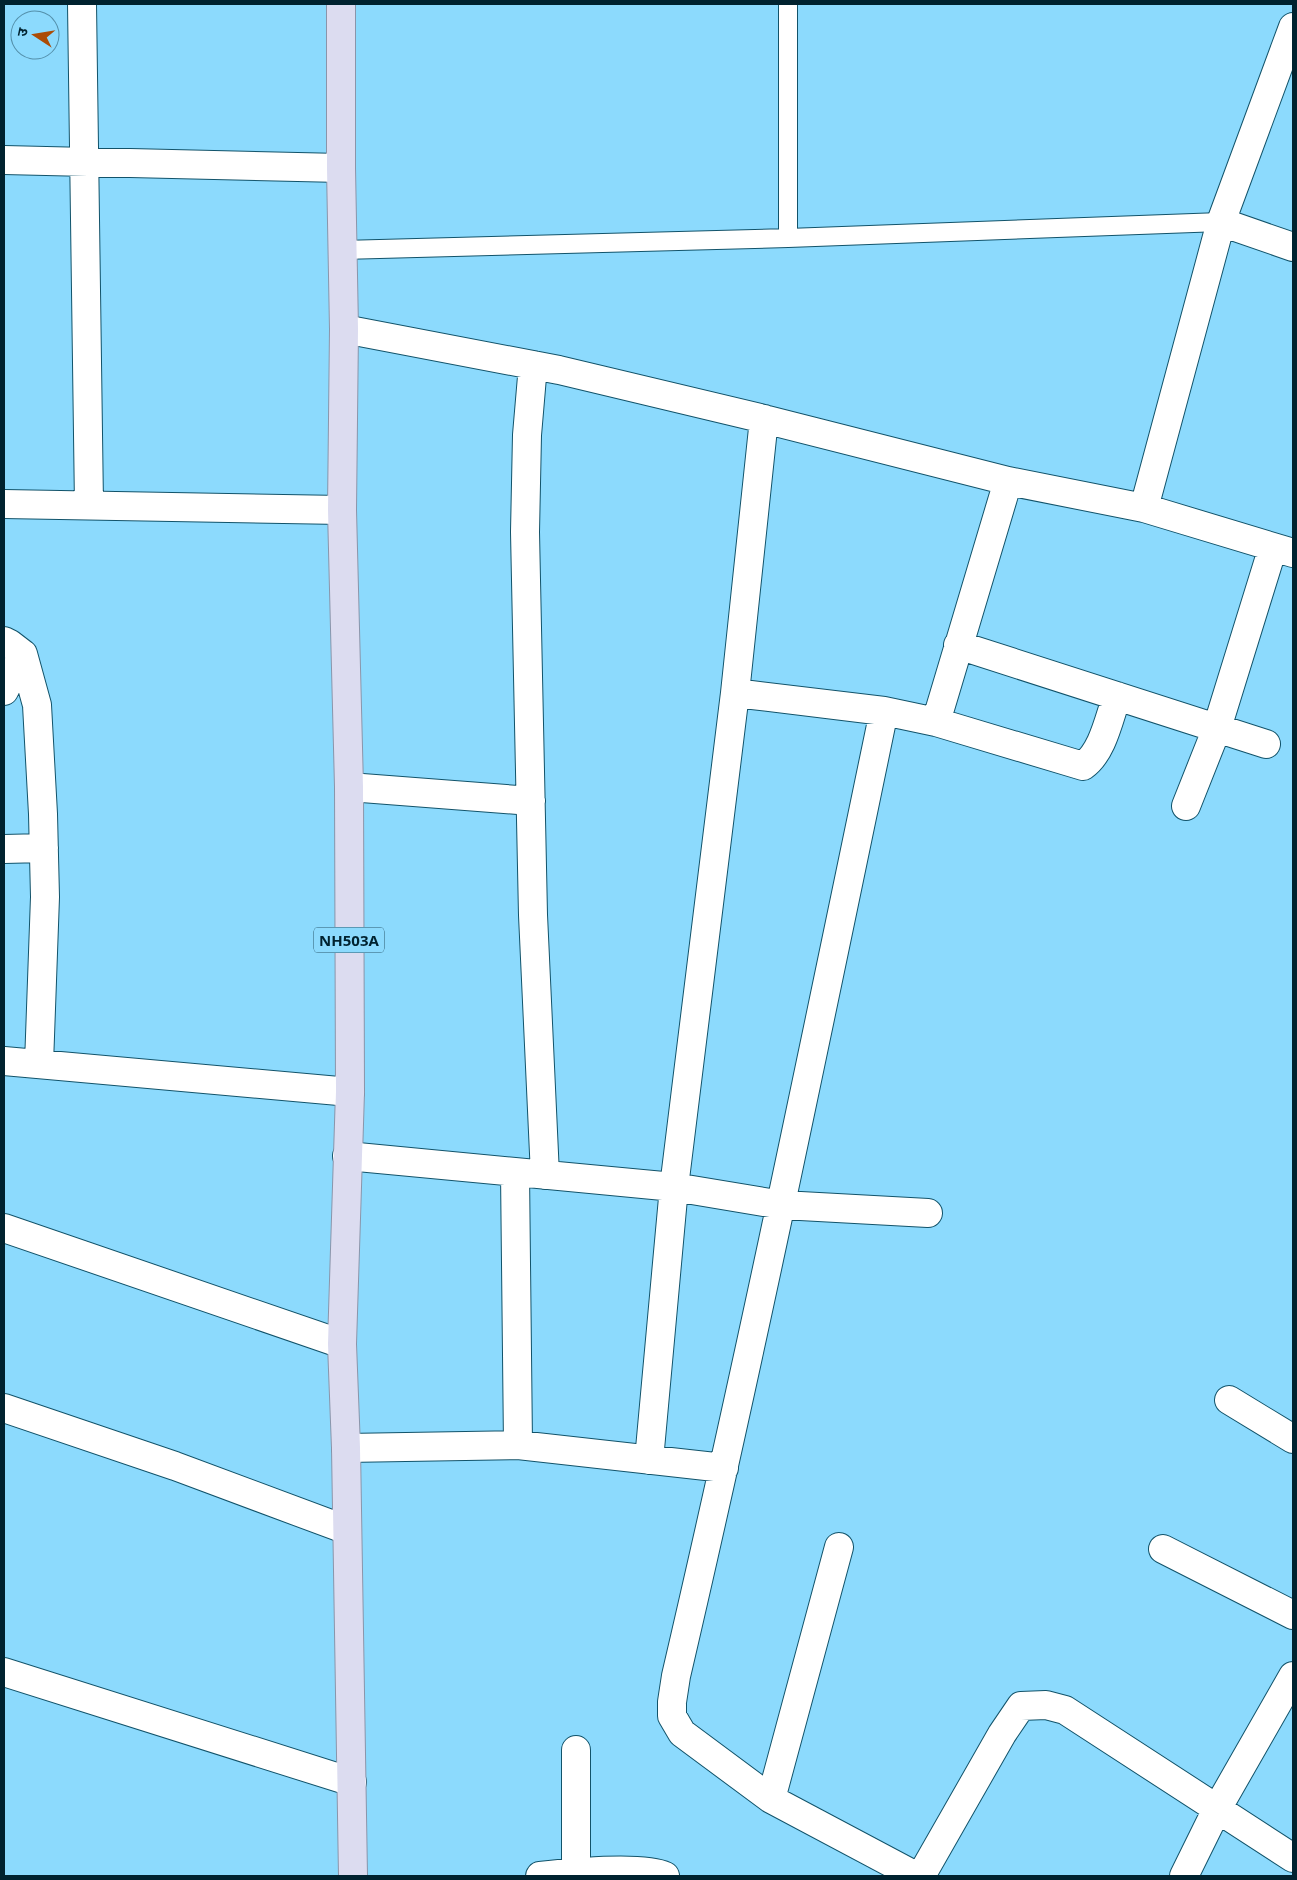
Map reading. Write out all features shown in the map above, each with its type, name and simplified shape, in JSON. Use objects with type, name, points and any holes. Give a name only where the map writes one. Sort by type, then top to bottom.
[{"type":"highway","name":"NH503A","points":[[341,4],[341,168],[344,329],[342,510],[349,787],[350,1092],[342,1344],[346,1448],[353,1876]]},
{"type":"street","points":[[82,4],[89,505]]},
{"type":"street","points":[[1144,508],[1220,222],[1293,28]]},
{"type":"street","points":[[4,160],[341,168]]},
{"type":"street","points":[[1220,222],[1293,247]]},
{"type":"street","points":[[344,329],[533,365],[764,419],[1008,481],[1144,508],[1283,550],[1186,806]]},
{"type":"street","points":[[533,365],[527,435],[525,532],[535,984],[545,1175]]},
{"type":"street","points":[[649,1460],[674,1187],[735,693],[764,419]]},
{"type":"street","points":[[936,722],[1008,481]]},
{"type":"street","points":[[4,504],[342,510]]},
{"type":"street","points":[[958,645],[1266,744]]},
{"type":"street","points":[[4,690],[13,648]]},
{"type":"street","points":[[13,648],[37,705],[45,897],[39,1064]]},
{"type":"street","points":[[735,693],[884,710],[936,722],[1083,766],[1091,760],[1100,742],[1117,696]]},
{"type":"street","points":[[884,710],[782,1205],[676,1676],[672,1716],[682,1733],[771,1798],[916,1876]]},
{"type":"street","points":[[349,787],[531,801]]},
{"type":"street","points":[[4,848],[44,848]]},
{"type":"street","points":[[4,1061],[350,1092]]},
{"type":"street","points":[[347,1156],[674,1187],[782,1205],[928,1213]]},
{"type":"street","points":[[515,1172],[518,1446]]},
{"type":"street","points":[[4,1228],[342,1344]]},
{"type":"street","points":[[1229,1400],[1293,1439]]},
{"type":"street","points":[[4,1408],[175,1466],[347,1530]]},
{"type":"street","points":[[346,1448],[518,1446],[724,1468]]},
{"type":"street","points":[[771,1798],[839,1547]]},
{"type":"street","points":[[1163,1549],[1293,1615]]},
{"type":"street","points":[[4,1672],[352,1782]]},
{"type":"street","points":[[1184,1876],[1217,1809],[1290,1690]]},
{"type":"street","points":[[921,1876],[1002,1734],[1021,1706],[1046,1705],[1065,1710],[1293,1858]]},
{"type":"street","points":[[576,1750],[576,1874]]},
{"type":"street","points":[[540,1876],[636,1872],[665,1876]]},
{"type":"lane","points":[[788,4],[788,238]]},
{"type":"lane","points":[[342,250],[788,238],[1220,222]]}]
